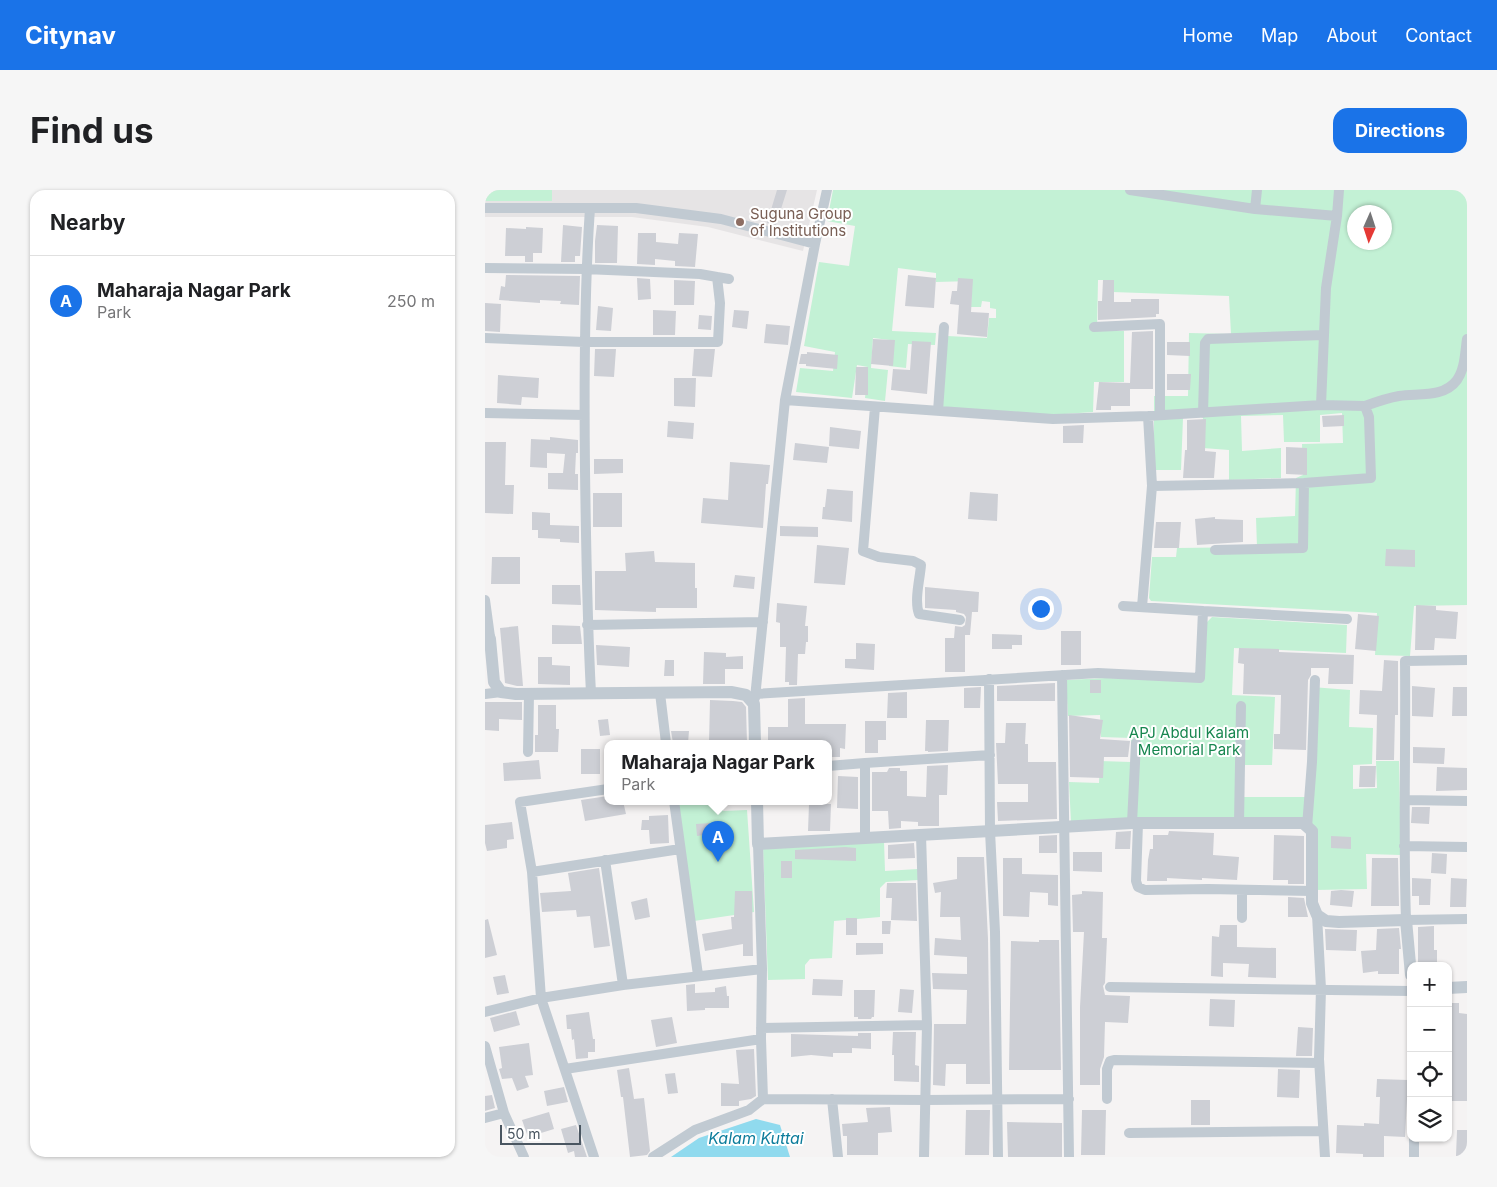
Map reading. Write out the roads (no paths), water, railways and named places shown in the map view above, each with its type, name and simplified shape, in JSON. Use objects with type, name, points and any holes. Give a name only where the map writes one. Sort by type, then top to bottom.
[{"type":"street","points":[[755,740],[755,699],[785,400],[827,190]]},
{"type":"street","points":[[1131,190],[1255,209],[1337,216]]},
{"type":"street","points":[[1255,209],[1257,190]]},
{"type":"street","points":[[1321,405],[1323,335],[1339,190]]},
{"type":"street","points":[[485,208],[636,208],[721,218],[815,244]]},
{"type":"street","points":[[590,208],[585,269],[584,414],[587,625],[591,694]]},
{"type":"street","points":[[485,268],[585,269],[699,274],[729,280]]},
{"type":"street","points":[[485,338],[585,342],[718,342],[721,303],[717,277]]},
{"type":"street","points":[[1094,327],[1160,324],[1160,415]]},
{"type":"street","points":[[938,411],[945,327]]},
{"type":"street","points":[[1203,413],[1205,343],[1207,340],[1323,335]]},
{"type":"street","points":[[785,400],[1053,419],[1148,416],[1321,405],[1365,406],[1399,396],[1443,391],[1450,387],[1457,380],[1463,367],[1467,339]]},
{"type":"street","points":[[1152,486],[1304,483],[1371,478],[1369,418],[1365,406]]},
{"type":"street","points":[[875,407],[863,551],[879,557],[913,561],[921,565],[917,603],[919,614],[960,620]]},
{"type":"street","points":[[485,413],[584,414]]},
{"type":"street","points":[[1142,608],[1152,486],[1148,416]]},
{"type":"street","points":[[1215,550],[1303,548],[1304,483]]},
{"type":"street","points":[[485,600],[487,634],[494,682],[501,692]]},
{"type":"street","points":[[1123,606],[1347,619]]},
{"type":"street","points":[[485,694],[501,692],[591,694],[731,692],[755,699],[989,679],[1098,673],[1200,678],[1203,611]]},
{"type":"street","points":[[587,625],[763,622]]},
{"type":"street","points":[[1410,962],[1406,920],[1404,846],[1405,661],[1467,660]]},
{"type":"street","points":[[1062,675],[1069,1157]]},
{"type":"street","points":[[989,679],[990,831],[995,932],[998,1157]]},
{"type":"street","points":[[1307,827],[1315,680]]},
{"type":"street","points":[[660,693],[666,740]]},
{"type":"street","points":[[528,752],[529,694]]},
{"type":"street","points":[[1239,823],[1241,706]]},
{"type":"street","points":[[1136,743],[1135,823],[1136,881],[1138,887],[1145,890],[1312,891]]},
{"type":"street","points":[[832,766],[990,755]]},
{"type":"street","points":[[865,763],[865,838]]},
{"type":"street","points":[[593,1157],[541,998],[532,872],[520,802],[604,790]]},
{"type":"street","points":[[1405,800],[1467,801]]},
{"type":"street","points":[[674,805],[697,975]]},
{"type":"street","points":[[757,805],[763,1099]]},
{"type":"street","points":[[759,844],[1135,823],[1303,823],[1312,831],[1312,903],[1317,914],[1321,990],[1319,1063],[1325,1157]]},
{"type":"street","points":[[921,834],[927,1025],[924,1157]]},
{"type":"street","points":[[1404,846],[1467,847]]},
{"type":"street","points":[[532,872],[680,850]]},
{"type":"street","points":[[605,860],[623,985]]},
{"type":"street","points":[[1242,890],[1242,918]]},
{"type":"street","points":[[1317,914],[1326,921],[1339,922],[1467,919]]},
{"type":"street","points":[[485,1012],[541,998],[623,985],[761,969]]},
{"type":"street","points":[[1110,987],[1407,991]]},
{"type":"street","points":[[1452,988],[1467,987]]},
{"type":"street","points":[[761,1028],[927,1025]]},
{"type":"street","points":[[565,1069],[761,1039]]},
{"type":"street","points":[[485,1046],[489,1074],[524,1157]]},
{"type":"street","points":[[1107,1099],[1107,1069],[1110,1061],[1114,1060],[1319,1063]]},
{"type":"street","points":[[653,1157],[695,1130],[749,1110],[763,1099],[1069,1099]]},
{"type":"street","points":[[832,1099],[838,1157]]},
{"type":"street","points":[[485,1118],[504,1112]]},
{"type":"street","points":[[1129,1133],[1323,1131]]},
{"type":"street","points":[[1414,1142],[1414,1157]]},
{"type":"water","name":"Kalam Kuttai","points":[[756,1119],[780,1125],[790,1157],[671,1157],[699,1138]]},
{"type":"place","name":"Suguna Group of Institutions","points":[[740,222]]},
{"type":"place","name":"Maharaja Nagar Park","points":[[718,862]]},
{"type":"park label","name":"APJ Abdul Kalam Memorial Park","points":[[1189,740]]}]
